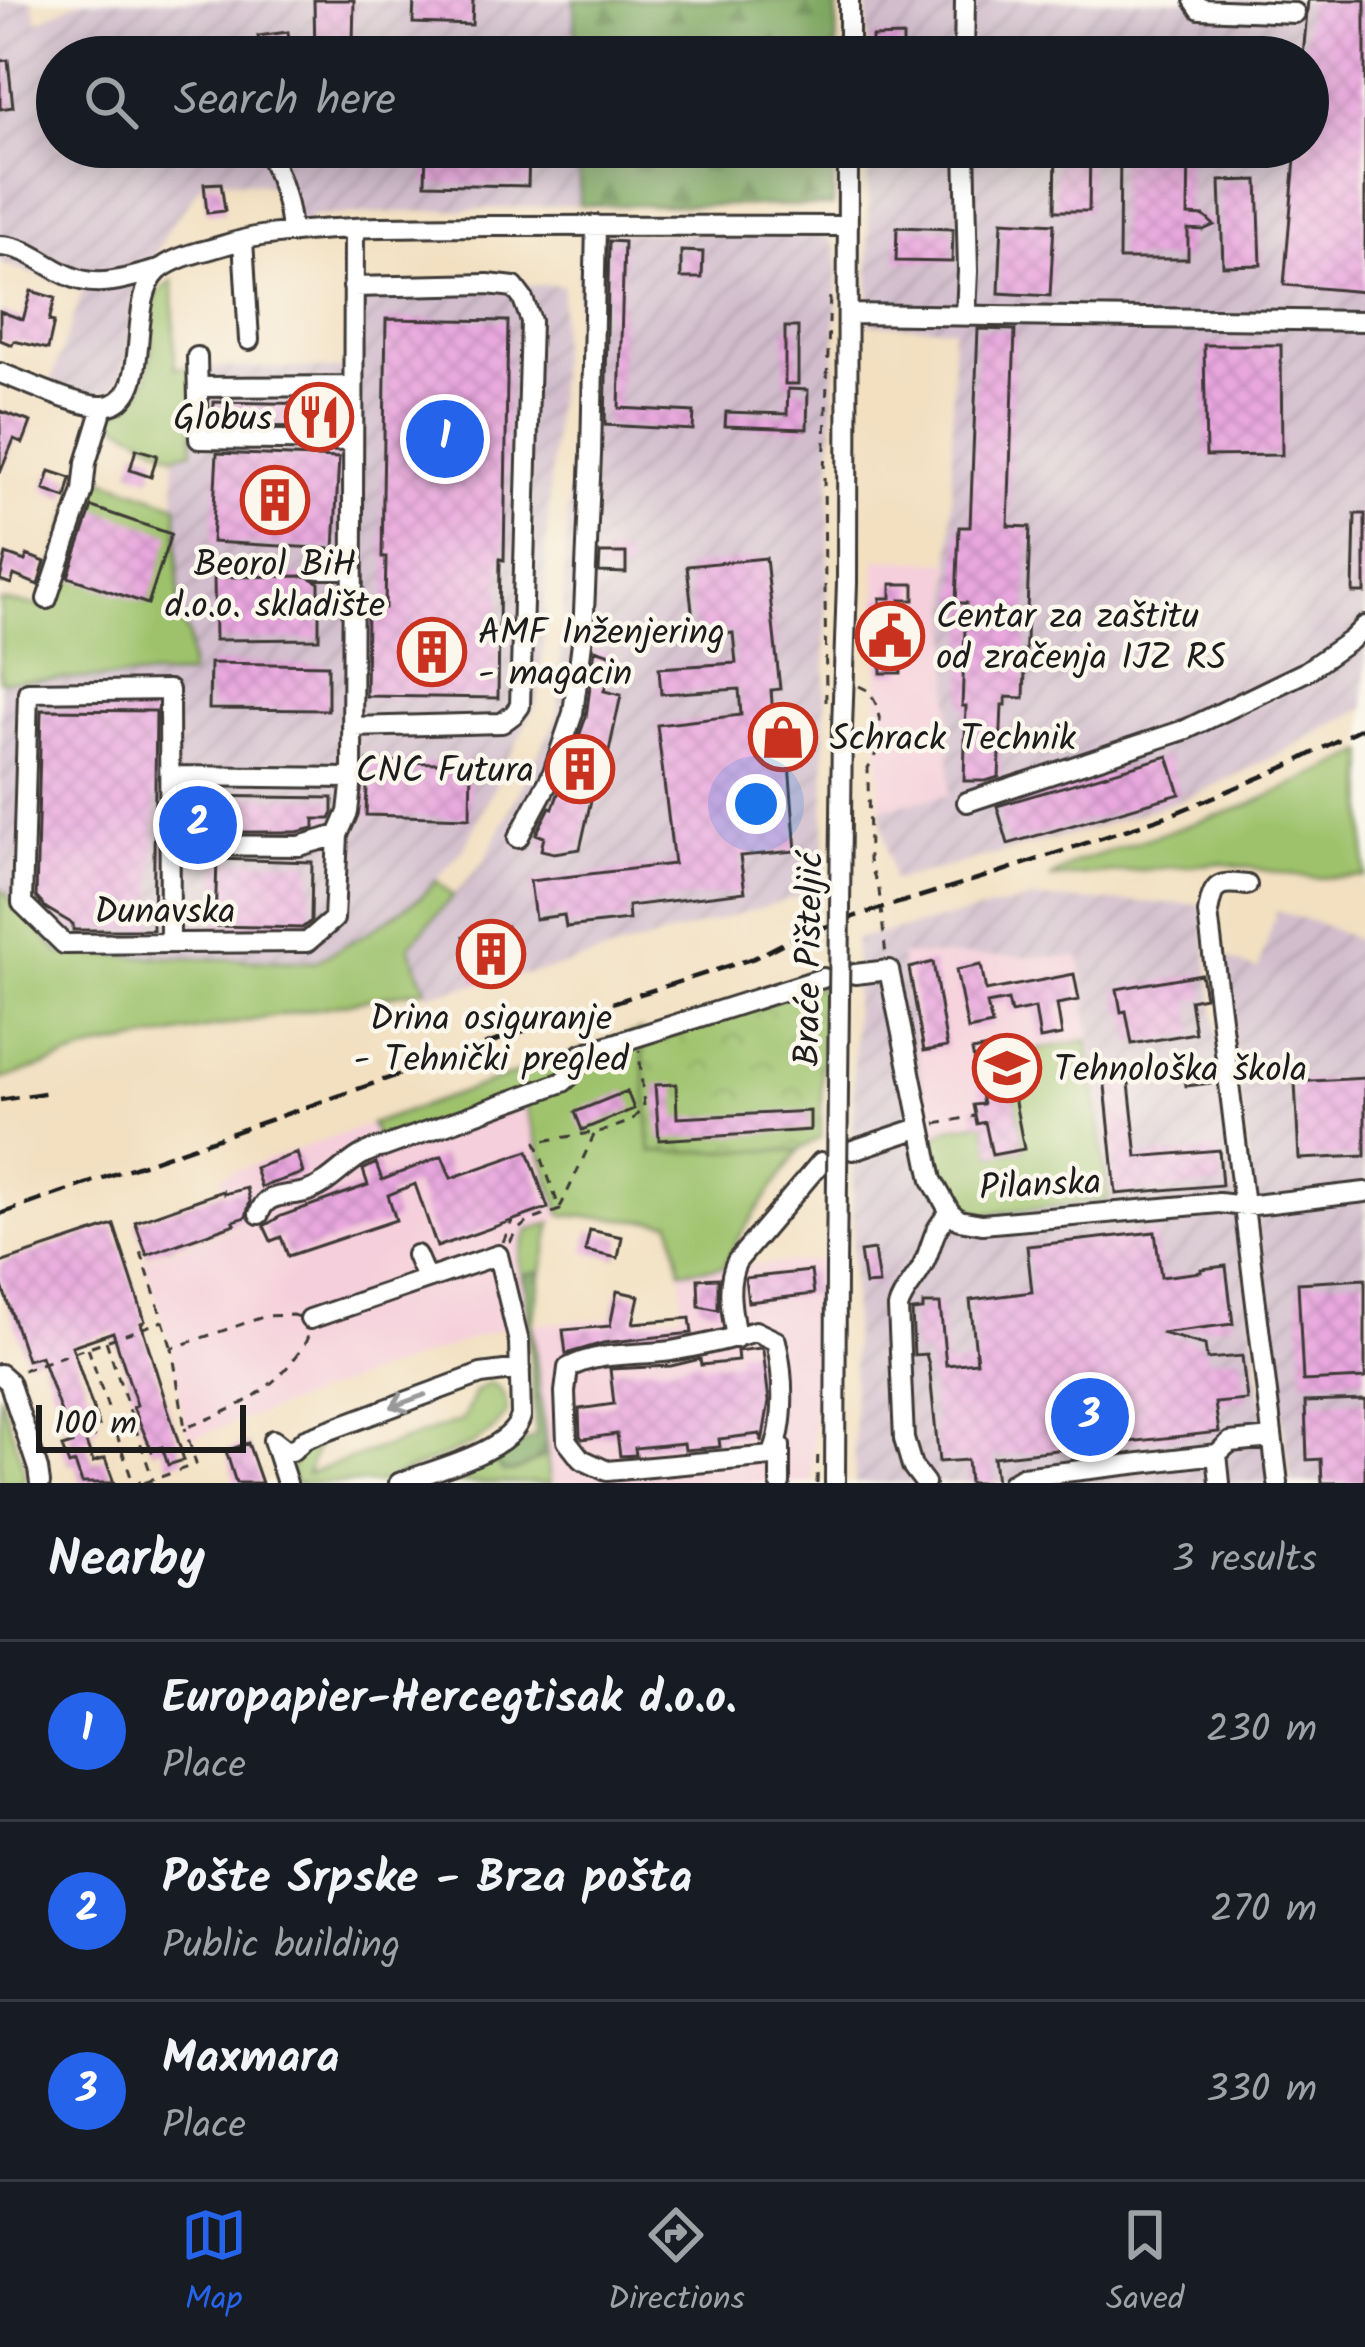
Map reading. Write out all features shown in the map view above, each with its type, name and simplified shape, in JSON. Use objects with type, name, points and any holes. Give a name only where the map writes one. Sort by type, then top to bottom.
[{"type":"street","points":[[849,0],[849,36]]},
{"type":"street","points":[[964,0],[964,36]]},
{"type":"street","points":[[1194,0],[1200,9],[1295,13]]},
{"type":"street","points":[[274,168],[285,194],[291,233]]},
{"type":"street","name":"Braće Pišteljić","points":[[835,1483],[848,168]]},
{"type":"street","points":[[966,168],[966,314]]},
{"type":"street","points":[[518,838],[552,775],[573,713],[591,455],[596,225]]},
{"type":"street","points":[[0,246],[14,246],[77,280],[96,283],[159,270],[182,257],[243,240],[354,227],[848,226]]},
{"type":"street","name":"Dunavska","points":[[338,835],[298,846],[171,845],[169,690],[28,692],[22,902],[64,944],[308,942],[334,919],[338,835],[348,812],[352,778],[354,227]]},
{"type":"street","points":[[243,240],[249,340]]},
{"type":"street","points":[[0,374],[103,407],[127,396],[138,353],[141,302],[159,270]]},
{"type":"street","points":[[352,727],[502,723],[520,706],[531,321],[514,287],[353,287]]},
{"type":"street","points":[[848,314],[1365,321]]},
{"type":"street","points":[[197,357],[199,439],[353,441]]},
{"type":"street","points":[[198,386],[352,386]]},
{"type":"street","points":[[47,599],[83,491],[103,407]]},
{"type":"street","points":[[318,569],[352,569]]},
{"type":"street","points":[[967,802],[1186,729],[1305,672],[1365,626]]},
{"type":"street","points":[[170,776],[352,778]]},
{"type":"street","points":[[170,943],[171,845]]},
{"type":"street","points":[[1247,885],[1225,881],[1218,885],[1208,913],[1279,1483]]},
{"type":"street","points":[[855,974],[889,970]]},
{"type":"street","name":"Pilanska","points":[[889,970],[932,1180],[959,1220],[982,1224],[1219,1203],[1245,1206],[1365,1192]]},
{"type":"street","points":[[259,1214],[262,1205],[275,1196],[310,1191],[367,1149],[563,1082],[582,1054],[823,978]]},
{"type":"street","points":[[853,1150],[919,1128]]},
{"type":"street","points":[[736,1338],[731,1271],[821,1162]]},
{"type":"street","points":[[926,1483],[912,1466],[904,1439],[898,1308],[925,1262],[933,1231],[950,1212]]},
{"type":"street","points":[[310,1319],[503,1251],[519,1342],[519,1426],[486,1450],[399,1483]]},
{"type":"street","points":[[416,1255],[425,1278]]},
{"type":"street","points":[[779,1439],[772,1456],[607,1472],[581,1459],[568,1442],[568,1368],[587,1358],[669,1351],[755,1331],[776,1341],[780,1358],[779,1483]]},
{"type":"street","points":[[277,1468],[274,1440],[292,1450],[305,1439],[481,1374],[520,1369]]},
{"type":"street","points":[[2,1375],[22,1418],[40,1483]]},
{"type":"street","points":[[1012,1483],[1022,1477],[1216,1454],[1230,1442],[1272,1438]]},
{"type":"street","points":[[1216,1454],[1220,1483]]},
{"type":"path","points":[[826,710],[824,472],[830,292]]},
{"type":"path","points":[[858,686],[869,691],[882,730],[868,768],[869,861],[879,890],[889,970]]},
{"type":"path","points":[[560,1210],[536,1142],[632,1121],[644,1107],[638,1036]]},
{"type":"path","points":[[919,1128],[975,1116]]},
{"type":"path","points":[[503,1251],[524,1223],[560,1210],[595,1132]]},
{"type":"path","points":[[503,1251],[512,1221]]},
{"type":"path","points":[[87,1348],[139,1482],[196,1464],[172,1348],[141,1252]]},
{"type":"path","points":[[172,1348],[266,1316],[310,1319],[307,1342],[271,1386],[236,1408],[185,1428]]},
{"type":"path","points":[[2,1375],[163,1321]]},
{"type":"path","points":[[106,1341],[153,1480]]},
{"type":"shaded area","points":[[0,0],[33,0],[37,22],[81,0],[574,0],[575,36],[36,36],[36,168],[579,168],[580,205],[309,216],[309,231],[291,233],[273,185],[204,181],[170,227],[133,298],[122,377],[112,390],[96,396],[51,382],[83,290],[0,263]]},
{"type":"shaded area","points":[[867,0],[1365,0],[1365,707],[1193,796],[1076,834],[893,881],[880,809],[949,795],[953,328],[869,324],[868,168],[1329,168],[1329,36],[867,36]]},
{"type":"shaded area","points":[[581,232],[822,234],[836,250],[824,889],[548,970],[428,994],[409,946],[484,861],[558,715]]},
{"type":"shaded area","points":[[563,285],[537,702],[464,848],[422,896],[315,962],[60,954],[0,888],[0,681],[190,675],[189,636],[179,617],[174,455],[193,451],[192,367],[352,369],[353,287]]},
{"type":"shaded area","points":[[876,559],[950,562],[949,796],[880,809]]},
{"type":"shaded area","points":[[1033,899],[1201,904],[1272,1483],[855,1483],[855,939]],"holes":[[[900,955],[1080,957],[1113,1201],[973,1213],[950,1196],[940,1180]]]},
{"type":"shaded area","points":[[1277,911],[1365,944],[1365,1483],[1291,1483],[1222,956],[1258,970]]},
{"type":"shaded area","name":"Tehnološka škola","points":[[899,955],[1080,957],[1113,1202],[989,1215],[973,1213],[950,1196],[940,1180]]},
{"type":"shaded area","points":[[525,1105],[561,1215],[529,1230],[517,1262],[525,1285],[527,1325],[496,1330],[191,1438],[185,1428],[172,1348],[143,1260],[237,1228],[220,1176],[371,1124],[382,1152]]},
{"type":"shaded area","points":[[820,1260],[812,1483],[550,1483],[532,1324],[682,1313],[681,1271]]},
{"type":"green space","points":[[574,0],[837,0],[836,36],[575,36]]},
{"type":"green space","points":[[579,168],[834,168],[833,206],[580,205]]},
{"type":"green space","points":[[173,280],[175,368],[192,367],[193,451],[174,455],[105,417],[121,410],[141,391],[149,368],[157,296]]},
{"type":"green space","points":[[84,472],[177,505],[179,617],[189,636],[190,675],[0,681],[0,601],[40,606]]},
{"type":"green space","points":[[1365,752],[1365,876],[1313,878],[1221,863],[1050,878],[1076,862],[1249,805]]},
{"type":"green space","points":[[436,880],[453,896],[409,946],[426,989],[99,1048],[0,1080],[0,888],[60,954],[315,962],[372,930],[422,896]]},
{"type":"green space","points":[[823,985],[821,1137],[799,1150],[651,1152],[642,1039]]},
{"type":"green space","points":[[641,1030],[651,1152],[799,1150],[738,1238],[724,1267],[681,1271],[671,1222],[561,1215],[525,1105],[383,1153],[371,1124]]},
{"type":"green space","points":[[1088,1040],[1109,1200],[988,1214],[961,1205],[938,1172],[933,1151],[938,1135],[985,1122],[992,1155],[1024,1149],[1006,1055]]},
{"type":"green space","points":[[552,1223],[542,1271],[526,1274],[525,1285],[519,1263],[525,1238],[529,1230]]},
{"type":"green space","points":[[542,1271],[532,1324],[547,1455],[503,1472],[493,1459],[536,1435],[525,1274]]},
{"type":"green space","points":[[489,1383],[503,1395],[507,1413],[471,1445],[378,1483],[293,1483],[295,1457],[319,1441],[307,1474],[463,1420],[475,1392]]},
{"type":"green space","points":[[0,1393],[25,1472],[23,1483],[0,1483]]},
{"type":"green space","points":[[547,1455],[550,1483],[437,1483],[493,1459],[503,1472]]},
{"type":"building","points":[[314,0],[354,0],[353,36],[315,36]]},
{"type":"building","points":[[414,0],[473,0],[472,25],[413,23]]},
{"type":"building","points":[[1308,0],[1365,0],[1365,292],[1284,285],[1294,168],[1329,168],[1329,36],[1305,36]]},
{"type":"building","points":[[8,60],[13,107],[0,109],[0,61]]},
{"type":"building","points":[[425,168],[529,168],[528,186],[425,184]]},
{"type":"building","points":[[1056,168],[1090,168],[1089,211],[1055,211]]},
{"type":"building","points":[[1120,168],[1189,168],[1188,215],[1204,216],[1214,225],[1188,229],[1188,259],[1119,259]]},
{"type":"building","points":[[1258,180],[1261,265],[1223,266],[1220,181]]},
{"type":"building","points":[[221,183],[225,211],[207,213],[204,184]]},
{"type":"building","points":[[1002,221],[1054,224],[1050,296],[999,293]]},
{"type":"building","points":[[897,227],[953,229],[952,262],[896,261]]},
{"type":"building","points":[[609,241],[624,242],[619,408],[694,412],[693,430],[605,425]]},
{"type":"building","points":[[681,251],[703,252],[702,278],[681,278]]},
{"type":"building","points":[[31,291],[55,298],[48,349],[0,340],[0,311],[23,320]]},
{"type":"building","points":[[386,319],[508,321],[498,698],[366,696],[367,608],[385,608]]},
{"type":"building","points":[[785,327],[798,327],[798,384],[785,384]]},
{"type":"building","points":[[978,329],[1015,330],[1008,526],[1030,527],[1024,698],[1006,697],[1002,705],[999,777],[964,781],[966,603],[956,603],[959,527],[970,527]]},
{"type":"building","points":[[1204,345],[1281,345],[1282,455],[1206,456]]},
{"type":"building","points":[[788,389],[808,390],[807,429],[725,426],[726,412],[787,414]]},
{"type":"building","points":[[214,402],[323,404],[323,427],[213,426]]},
{"type":"building","points":[[0,411],[31,422],[23,443],[14,439],[0,473]]},
{"type":"building","points":[[136,449],[157,455],[151,477],[130,470]]},
{"type":"building","name":"Beorol BiH d.o.o. skladište","points":[[217,453],[339,458],[334,549],[212,542]]},
{"type":"building","points":[[50,471],[71,478],[66,498],[44,490]]},
{"type":"building","points":[[92,507],[171,534],[148,604],[68,577]]},
{"type":"building","points":[[1355,514],[1365,514],[1365,593],[1353,593]]},
{"type":"building","points":[[600,553],[626,553],[626,573],[599,572]]},
{"type":"building","points":[[6,554],[45,562],[38,585],[14,575],[11,584],[0,580]]},
{"type":"building","points":[[766,558],[780,689],[771,690],[773,715],[785,714],[796,851],[740,856],[745,892],[628,906],[629,920],[566,927],[564,915],[535,919],[530,881],[674,864],[657,725],[741,715],[739,689],[661,694],[659,668],[736,663],[733,633],[695,637],[687,566]]},
{"type":"building","points":[[307,576],[319,583],[319,639],[215,640],[214,577]]},
{"type":"building","name":"Centar za zaštitu od zračenja IJZ RS","points":[[891,584],[914,584],[914,600],[900,600],[901,673],[881,673],[880,598],[891,598]]},
{"type":"building","name":"CNC Futura","points":[[595,649],[616,656],[604,691],[621,695],[605,770],[598,769],[580,849],[541,850],[544,837],[536,834],[553,808],[586,717]]},
{"type":"building","points":[[210,663],[328,665],[328,710],[209,709]]},
{"type":"building","points":[[41,710],[156,711],[153,930],[73,930],[73,924],[36,897]]},
{"type":"building","points":[[1168,756],[1180,794],[1008,844],[997,806]]},
{"type":"building","points":[[368,761],[471,764],[470,818],[366,815]]},
{"type":"building","points":[[194,796],[333,798],[333,813],[330,819],[314,819],[314,828],[297,832],[193,832]]},
{"type":"building","points":[[217,859],[312,862],[311,921],[302,928],[215,926]]},
{"type":"building","name":"Drina osiguranje - Tehnički pregled","points":[[507,926],[518,973],[475,983],[464,936]]},
{"type":"building","points":[[933,962],[947,1047],[924,1051],[909,968]]},
{"type":"building","points":[[981,965],[986,991],[1074,974],[1079,1000],[1057,1004],[1062,1035],[1040,1039],[1035,1008],[1011,1013],[1008,1000],[987,1004],[992,1025],[968,1030],[956,970]]},
{"type":"building","points":[[1201,974],[1205,997],[1190,1000],[1195,1033],[1132,1044],[1117,989]]},
{"type":"building","points":[[1004,1045],[1024,1149],[992,1155],[985,1122],[977,1124],[973,1105],[983,1104],[972,1051]]},
{"type":"building","points":[[1210,1065],[1212,1083],[1186,1086],[1184,1067]]},
{"type":"building","points":[[1128,1074],[1137,1157],[1219,1150],[1222,1185],[1116,1194],[1104,1076]]},
{"type":"building","points":[[1365,1078],[1365,1156],[1299,1159],[1295,1082]]},
{"type":"building","points":[[676,1084],[677,1118],[810,1111],[810,1130],[659,1140],[655,1085]]},
{"type":"building","points":[[627,1091],[634,1109],[582,1130],[575,1112]]},
{"type":"building","points":[[528,1151],[548,1208],[437,1247],[415,1184],[388,1195],[396,1220],[288,1256],[281,1237],[271,1241],[264,1226],[368,1185],[363,1170],[376,1163],[382,1180],[442,1156],[451,1178]]},
{"type":"building","points":[[297,1153],[303,1173],[261,1187],[255,1168]]},
{"type":"building","points":[[247,1188],[246,1217],[147,1255],[135,1222],[223,1191]]},
{"type":"building","points":[[114,1225],[184,1460],[168,1465],[162,1447],[152,1451],[133,1407],[137,1405],[113,1332],[72,1346],[99,1426],[91,1429],[94,1437],[85,1440],[93,1462],[105,1458],[114,1483],[82,1483],[62,1447],[72,1444],[41,1356],[27,1360],[0,1280],[0,1263]]},
{"type":"building","points":[[590,1230],[622,1237],[618,1258],[585,1251]]},
{"type":"building","points":[[1155,1232],[1161,1277],[1226,1266],[1233,1324],[1161,1333],[1205,1345],[1207,1359],[1242,1356],[1247,1400],[1215,1403],[1219,1432],[993,1457],[996,1483],[969,1483],[967,1460],[939,1462],[929,1365],[926,1354],[914,1355],[912,1311],[923,1310],[923,1304],[940,1304],[946,1365],[977,1362],[970,1300],[1032,1292],[1027,1246]]},
{"type":"building","points":[[874,1250],[879,1284],[865,1285],[860,1252]]},
{"type":"building","points":[[811,1271],[814,1294],[748,1302],[745,1278]]},
{"type":"building","points":[[718,1278],[718,1310],[699,1306],[698,1279]]},
{"type":"building","points":[[1365,1279],[1365,1378],[1303,1381],[1298,1283]]},
{"type":"building","points":[[617,1291],[639,1296],[633,1323],[690,1318],[692,1333],[603,1343],[566,1354],[563,1330],[610,1326]]},
{"type":"building","points":[[760,1348],[769,1401],[762,1443],[760,1434],[719,1439],[720,1447],[685,1450],[684,1443],[635,1448],[636,1455],[620,1456],[617,1434],[580,1436],[579,1409],[614,1404],[610,1369],[671,1366],[700,1359],[701,1365],[738,1361],[737,1351]]},
{"type":"building","points":[[1365,1400],[1365,1483],[1322,1483],[1321,1459],[1307,1460],[1305,1402]]},
{"type":"building","points":[[248,1443],[262,1483],[236,1483],[226,1451]]},
{"type":"railway","points":[[0,1214],[524,1031],[754,958],[856,916],[1173,814],[1292,764],[1365,726]]},
{"type":"railway","points":[[0,1100],[50,1092]]},
{"type":"place","name":"Globus","points":[[319,417]]},
{"type":"place","name":"Europapier-Hercegtisak d.o.o.","points":[[445,439]]},
{"type":"place","name":"Beorol BiH d.o.o. skladište","points":[[275,500]]},
{"type":"place","name":"Centar za zaštitu od zračenja IJZ RS","points":[[890,636]]},
{"type":"place","name":"AMF Inženjering - magacin","points":[[432,652]]},
{"type":"place","name":"Schrack Technik","points":[[783,737]]},
{"type":"place","name":"CNC Futura","points":[[580,769]]},
{"type":"place","name":"Pošte Srpske - Brza pošta","points":[[198,825]]},
{"type":"place","name":"Drina osiguranje - Tehnički pregled","points":[[491,954]]},
{"type":"place","name":"Tehnološka škola","points":[[1007,1068]]},
{"type":"place","name":"Maxmara","points":[[1090,1417]]}]
